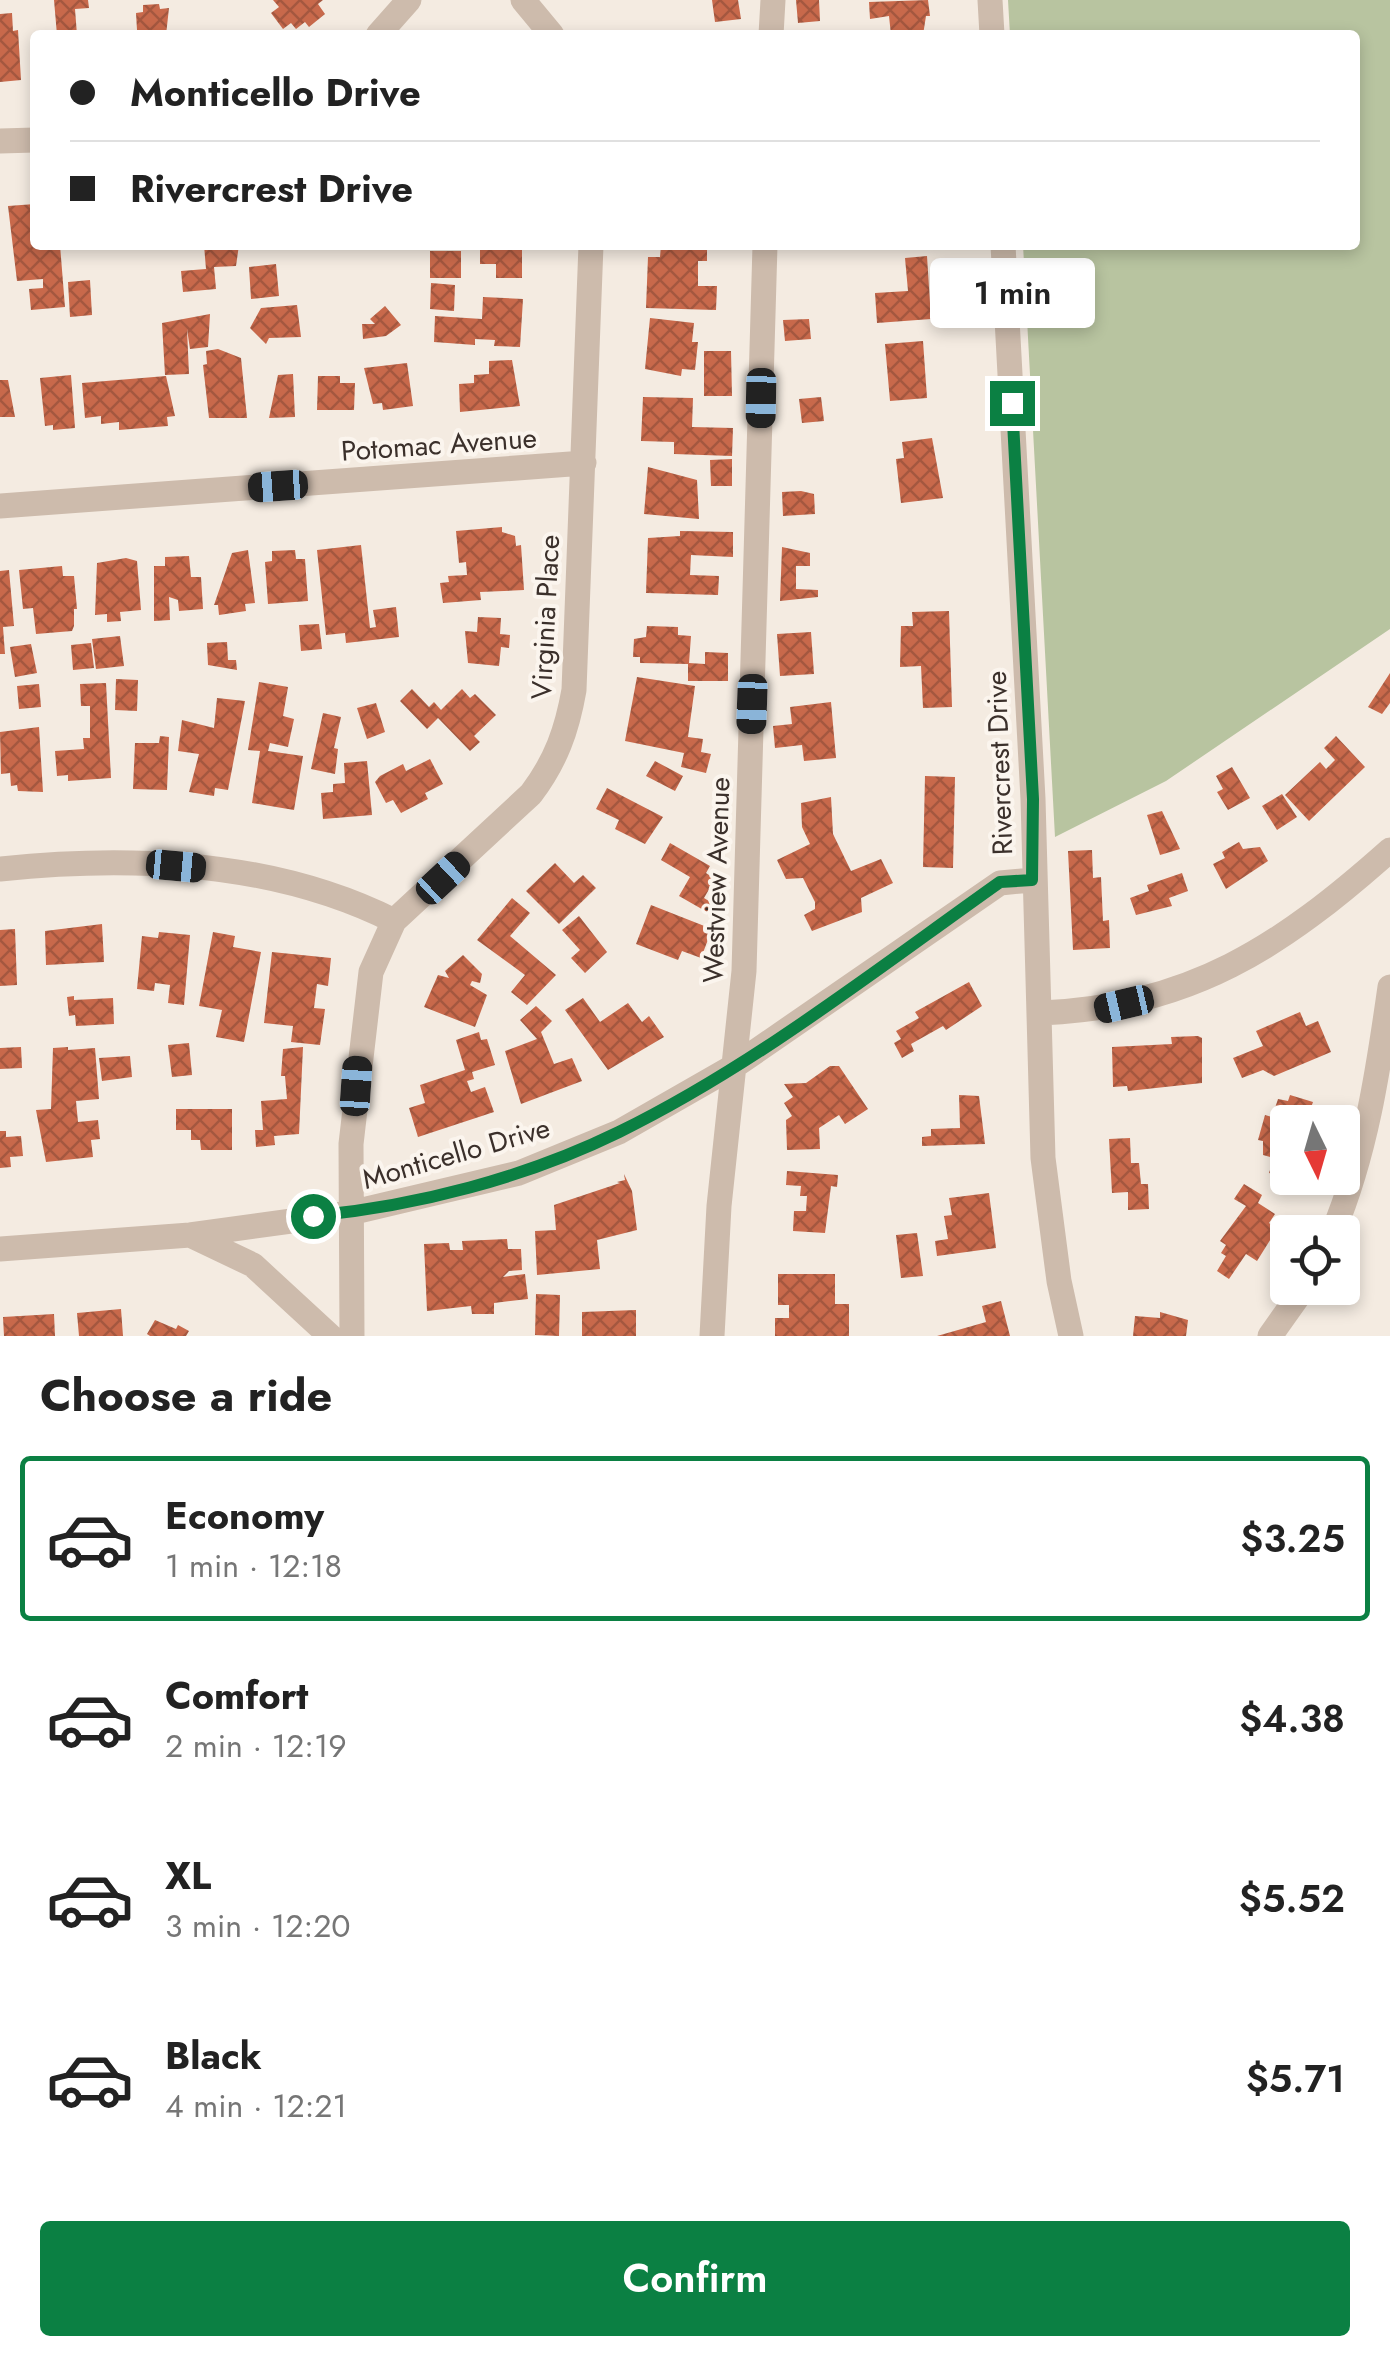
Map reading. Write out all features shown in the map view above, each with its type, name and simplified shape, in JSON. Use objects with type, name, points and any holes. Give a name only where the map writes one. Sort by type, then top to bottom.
[{"type":"street","points":[[382,30],[409,0]]},
{"type":"street","points":[[523,0],[548,30]]},
{"type":"street","points":[[772,0],[772,30]]},
{"type":"street","points":[[990,0],[992,30]]},
{"type":"street","points":[[0,141],[30,140]]},
{"type":"street","name":"Virginia Place","points":[[352,1336],[350,1213],[357,1074],[370,972],[394,922],[532,794],[549,770],[566,732],[574,690],[591,250]]},
{"type":"street","name":"Westview Avenue","points":[[712,1336],[719,1206],[744,972],[766,250]]},
{"type":"street","name":"Rivercrest Drive","points":[[1003,250],[1033,799],[1032,880],[1041,1013],[1043,1158],[1058,1282],[1071,1336]]},
{"type":"street","name":"Potomac Avenue","points":[[0,506],[584,464]]},
{"type":"street","points":[[1041,1013],[1098,1010],[1177,992],[1248,958],[1390,850]]},
{"type":"street","points":[[0,868],[56,862],[200,868],[342,895],[394,922]]},
{"type":"street","name":"Monticello Drive","points":[[0,1249],[190,1235],[350,1213],[518,1172],[619,1132],[736,1065],[1000,882],[1032,880]]},
{"type":"street","points":[[1341,1215],[1354,1184],[1370,1119],[1390,987]]},
{"type":"street","points":[[190,1235],[254,1265],[330,1336]]},
{"type":"street","points":[[1270,1336],[1292,1305]]},
{"type":"green space","points":[[1008,0],[1390,0],[1390,629],[1166,781],[1055,837],[1023,250],[1360,250],[1360,30],[1010,30]]},
{"type":"building","points":[[54,0],[88,0],[89,8],[75,9],[77,30],[57,30]]},
{"type":"building","points":[[273,0],[323,0],[318,4],[325,14],[309,27],[305,22],[296,29],[291,23],[283,29],[271,13],[279,7]]},
{"type":"building","points":[[712,0],[738,0],[741,19],[715,22]]},
{"type":"building","points":[[796,0],[819,0],[820,21],[798,23]]},
{"type":"building","points":[[928,0],[930,16],[926,16],[924,30],[890,30],[889,16],[870,19],[869,2]]},
{"type":"building","points":[[143,5],[169,8],[167,30],[137,30],[136,13],[143,12]]},
{"type":"building","points":[[12,13],[13,31],[18,30],[21,80],[0,82],[0,14]]},
{"type":"building","points":[[30,204],[30,250],[60,250],[65,307],[31,310],[29,289],[43,288],[43,279],[17,281],[8,206]]},
{"type":"building","points":[[204,250],[238,250],[236,266],[214,267],[216,289],[183,292],[181,271],[206,269]]},
{"type":"building","points":[[480,250],[522,250],[522,278],[496,278],[496,264],[480,264]]},
{"type":"building","points":[[661,250],[707,250],[707,261],[698,261],[698,286],[717,286],[716,310],[646,308],[648,257],[660,257]]},
{"type":"building","points":[[430,251],[461,251],[461,278],[430,278]]},
{"type":"building","points":[[927,256],[931,319],[877,323],[875,293],[908,291],[905,258]]},
{"type":"building","points":[[276,264],[279,296],[251,299],[249,267]]},
{"type":"building","points":[[90,280],[92,315],[70,317],[68,282]]},
{"type":"building","points":[[431,283],[455,285],[454,311],[430,309]]},
{"type":"building","points":[[483,297],[523,299],[520,347],[494,346],[495,340],[475,339],[475,345],[434,342],[435,316],[482,319]]},
{"type":"building","points":[[297,305],[301,337],[269,338],[266,344],[250,328],[261,308]]},
{"type":"building","points":[[385,306],[401,325],[386,336],[363,339],[362,324],[375,324],[370,319]]},
{"type":"building","points":[[210,314],[208,347],[190,349],[187,329],[189,374],[165,375],[162,323]]},
{"type":"building","points":[[650,318],[694,323],[692,342],[698,342],[695,370],[682,369],[681,376],[645,369]]},
{"type":"building","points":[[809,319],[811,339],[785,341],[783,320]]},
{"type":"building","points":[[923,341],[927,398],[890,401],[885,344]]},
{"type":"building","points":[[218,349],[241,358],[247,418],[209,418],[203,365],[207,364],[206,351]]},
{"type":"building","points":[[704,351],[731,351],[732,396],[704,396]]},
{"type":"building","points":[[512,360],[520,406],[460,412],[459,384],[474,383],[474,375],[489,374],[489,361]]},
{"type":"building","points":[[407,363],[413,406],[383,410],[382,403],[373,404],[364,368]]},
{"type":"building","points":[[293,374],[295,417],[269,418],[278,375]]},
{"type":"building","points":[[71,375],[75,428],[53,430],[53,425],[45,426],[40,378]]},
{"type":"building","points":[[166,376],[175,416],[167,417],[168,426],[119,430],[119,422],[101,424],[101,416],[85,418],[82,383]]},
{"type":"building","points":[[318,376],[340,376],[340,383],[355,383],[354,410],[317,410]]},
{"type":"building","points":[[0,380],[8,380],[15,417],[0,417]]},
{"type":"building","points":[[643,397],[693,398],[692,427],[733,428],[732,456],[674,454],[674,442],[641,441]]},
{"type":"building","points":[[821,397],[824,421],[802,423],[799,399]]},
{"type":"building","points":[[932,438],[943,498],[901,503],[896,459],[904,458],[902,442]]},
{"type":"building","points":[[732,459],[732,486],[711,486],[710,460]]},
{"type":"building","points":[[648,467],[697,480],[699,519],[644,514]]},
{"type":"building","points":[[782,492],[814,494],[815,514],[783,516]]},
{"type":"building","points":[[502,527],[502,532],[515,536],[516,546],[521,545],[524,590],[480,592],[481,600],[443,603],[440,583],[449,582],[448,576],[467,575],[466,562],[459,563],[456,531]]},
{"type":"building","points":[[680,531],[733,532],[733,557],[691,555],[690,575],[719,576],[718,595],[646,593],[648,538],[680,536]]},
{"type":"building","points":[[361,545],[370,628],[376,627],[373,610],[396,607],[399,637],[346,643],[345,633],[326,635],[317,550]]},
{"type":"building","points":[[782,547],[810,553],[810,566],[796,566],[796,589],[818,590],[818,597],[780,601]]},
{"type":"building","points":[[248,550],[255,603],[245,604],[246,611],[219,615],[218,605],[214,605],[232,553]]},
{"type":"building","points":[[295,550],[296,559],[305,559],[308,601],[268,604],[265,562],[272,561],[272,551]]},
{"type":"building","points":[[189,556],[191,577],[201,577],[203,609],[179,611],[178,600],[169,597],[170,620],[154,621],[154,566],[165,566],[165,557]]},
{"type":"building","points":[[126,558],[137,561],[141,610],[120,612],[121,621],[107,622],[107,614],[95,615],[97,563]]},
{"type":"building","points":[[62,566],[63,576],[74,576],[74,626],[72,631],[36,634],[33,608],[23,609],[19,570]]},
{"type":"building","points":[[9,570],[14,626],[3,627],[5,654],[0,654],[0,571]]},
{"type":"building","points":[[949,611],[952,707],[923,708],[921,666],[900,667],[901,626],[913,626],[912,612]]},
{"type":"building","points":[[478,617],[501,618],[500,634],[510,635],[509,648],[501,647],[499,666],[468,663],[465,631],[477,632]]},
{"type":"building","points":[[319,624],[322,649],[301,651],[299,625]]},
{"type":"building","points":[[647,626],[678,627],[678,635],[691,636],[689,663],[705,664],[705,652],[728,653],[728,681],[688,681],[688,664],[640,663],[640,657],[633,657],[634,639],[646,637]]},
{"type":"building","points":[[811,632],[814,674],[780,676],[777,634]]},
{"type":"building","points":[[120,636],[124,666],[96,669],[92,639]]},
{"type":"building","points":[[227,642],[228,660],[236,660],[237,670],[208,665],[207,643]]},
{"type":"building","points":[[91,643],[94,668],[73,670],[71,645]]},
{"type":"building","points":[[31,644],[37,673],[15,677],[10,647]]},
{"type":"building","points":[[1390,673],[1390,703],[1382,714],[1368,707]]},
{"type":"building","points":[[637,677],[695,686],[688,737],[703,739],[701,752],[711,754],[706,773],[681,767],[684,753],[625,741]]},
{"type":"building","points":[[116,679],[138,680],[137,711],[115,710]]},
{"type":"building","points":[[259,682],[288,687],[283,716],[294,719],[288,747],[270,743],[268,751],[303,756],[294,810],[252,803],[260,751],[248,750]]},
{"type":"building","points":[[106,683],[111,778],[68,781],[68,775],[57,776],[55,751],[84,749],[83,738],[90,738],[90,706],[81,706],[80,684]]},
{"type":"building","points":[[39,684],[41,707],[19,709],[17,686]]},
{"type":"building","points":[[412,689],[429,707],[434,702],[441,710],[462,689],[470,698],[475,694],[496,715],[474,736],[480,742],[470,751],[438,718],[427,729],[400,701]]},
{"type":"building","points":[[217,698],[245,701],[228,790],[215,788],[214,796],[189,792],[199,754],[178,751],[182,720],[214,728]]},
{"type":"building","points":[[831,702],[836,758],[804,761],[802,745],[775,748],[773,726],[792,724],[790,707]]},
{"type":"building","points":[[376,703],[385,732],[367,739],[357,708]]},
{"type":"building","points":[[323,713],[341,717],[334,748],[338,749],[335,774],[311,769]]},
{"type":"building","points":[[39,727],[43,792],[18,791],[17,785],[11,786],[10,773],[1,774],[0,732]]},
{"type":"building","points":[[160,736],[169,737],[167,790],[133,789],[135,743],[159,743]]},
{"type":"building","points":[[1336,736],[1365,767],[1309,821],[1285,795],[1320,762],[1326,769],[1335,760],[1324,748]]},
{"type":"building","points":[[430,759],[443,784],[425,793],[428,799],[401,813],[393,800],[386,803],[375,782],[380,776],[403,764],[406,771]]},
{"type":"building","points":[[367,761],[372,815],[323,819],[321,793],[333,792],[333,784],[345,783],[344,763]]},
{"type":"building","points":[[655,761],[683,776],[675,791],[646,776]]},
{"type":"building","points":[[1232,767],[1250,798],[1228,810],[1217,792],[1223,789],[1216,776]]},
{"type":"building","points":[[925,776],[955,777],[953,868],[923,867]]},
{"type":"building","points":[[607,788],[663,817],[645,844],[615,829],[619,820],[596,809]]},
{"type":"building","points":[[1282,794],[1297,817],[1277,830],[1262,806]]},
{"type":"building","points":[[831,797],[833,834],[851,871],[881,859],[893,883],[861,898],[862,912],[812,931],[804,915],[815,909],[815,902],[803,878],[786,879],[777,860],[810,844],[802,827],[801,803]]},
{"type":"building","points":[[1162,811],[1180,849],[1160,855],[1147,815]]},
{"type":"building","points":[[1239,842],[1243,849],[1260,847],[1268,861],[1226,889],[1213,864],[1225,858],[1222,852]]},
{"type":"building","points":[[670,843],[710,866],[706,873],[715,879],[704,898],[712,903],[707,912],[679,896],[690,877],[661,860]]},
{"type":"building","points":[[1092,850],[1093,878],[1101,877],[1103,921],[1109,920],[1110,948],[1073,950],[1068,851]]},
{"type":"building","points":[[555,863],[574,883],[583,875],[596,888],[559,924],[526,891]]},
{"type":"building","points":[[1182,873],[1188,891],[1169,898],[1172,906],[1136,915],[1130,898],[1149,891],[1147,885]]},
{"type":"building","points":[[512,898],[530,913],[510,936],[556,975],[527,1005],[511,992],[525,975],[477,940]]},
{"type":"building","points":[[651,905],[712,929],[701,958],[682,951],[678,960],[636,944]]},
{"type":"building","points":[[579,916],[607,952],[585,973],[571,958],[580,950],[562,930]]},
{"type":"building","points":[[102,924],[104,962],[46,965],[45,931]]},
{"type":"building","points":[[15,929],[17,985],[0,986],[0,930]]},
{"type":"building","points":[[159,932],[190,935],[184,1005],[168,1003],[170,985],[155,983],[154,991],[137,989],[142,936],[158,938]]},
{"type":"building","points":[[213,932],[235,936],[233,947],[261,952],[244,1042],[216,1037],[222,1010],[199,1006]]},
{"type":"building","points":[[272,952],[331,958],[328,986],[317,984],[314,1008],[325,1009],[320,1045],[291,1042],[293,1026],[264,1023]]},
{"type":"building","points":[[463,955],[482,974],[480,983],[472,981],[470,985],[487,995],[475,1027],[424,1007],[438,975],[449,978],[445,971]]},
{"type":"building","points":[[969,982],[982,1006],[946,1030],[943,1026],[911,1044],[914,1051],[902,1058],[894,1043],[901,1039],[896,1031],[919,1018],[915,1012]]},
{"type":"building","points":[[74,996],[74,1000],[113,998],[114,1024],[76,1026],[75,1015],[69,1016],[67,997]]},
{"type":"building","points":[[583,998],[600,1022],[628,1003],[642,1022],[649,1016],[664,1037],[608,1070],[565,1010]]},
{"type":"building","points":[[536,1006],[552,1021],[541,1032],[554,1064],[572,1058],[582,1081],[521,1104],[505,1051],[537,1039],[520,1020]]},
{"type":"building","points":[[1300,1012],[1306,1026],[1318,1021],[1331,1052],[1274,1076],[1263,1070],[1242,1078],[1233,1058],[1263,1046],[1256,1031]]},
{"type":"building","points":[[479,1032],[481,1040],[487,1039],[495,1065],[472,1072],[474,1079],[467,1081],[471,1092],[485,1087],[494,1112],[418,1137],[409,1108],[425,1103],[420,1085],[465,1070],[456,1040]]},
{"type":"building","points":[[1171,1037],[1202,1038],[1202,1083],[1128,1091],[1127,1086],[1113,1087],[1112,1047],[1172,1044]]},
{"type":"building","points":[[189,1043],[192,1075],[172,1077],[168,1045]]},
{"type":"building","points":[[21,1047],[22,1068],[0,1069],[0,1048]]},
{"type":"building","points":[[303,1047],[299,1134],[274,1136],[275,1145],[256,1147],[255,1130],[263,1130],[261,1101],[287,1099],[285,1076],[281,1076],[283,1049]]},
{"type":"building","points":[[53,1048],[95,1048],[99,1099],[76,1101],[78,1122],[98,1120],[100,1139],[91,1140],[93,1157],[46,1162],[36,1110],[51,1109]]},
{"type":"building","points":[[130,1056],[132,1077],[102,1081],[99,1058]]},
{"type":"building","points":[[830,1066],[839,1066],[868,1109],[845,1124],[839,1115],[819,1128],[820,1149],[787,1150],[786,1120],[792,1116],[784,1103],[793,1097],[784,1084],[806,1083]]},
{"type":"building","points":[[959,1095],[979,1096],[985,1144],[922,1146],[922,1137],[931,1136],[931,1129],[960,1128]]},
{"type":"building","points":[[1290,1095],[1313,1102],[1276,1105],[1278,1099],[1288,1101]]},
{"type":"building","points":[[176,1109],[232,1109],[232,1150],[201,1150],[200,1140],[191,1140],[191,1130],[176,1130]]},
{"type":"building","points":[[1265,1115],[1270,1116],[1270,1157],[1263,1155],[1263,1141],[1258,1140]]},
{"type":"building","points":[[0,1131],[6,1131],[6,1137],[21,1136],[23,1156],[10,1157],[11,1167],[0,1168]]},
{"type":"building","points":[[1130,1138],[1131,1163],[1139,1163],[1141,1184],[1148,1184],[1149,1209],[1128,1210],[1128,1192],[1112,1193],[1109,1139]]},
{"type":"building","points":[[787,1171],[838,1175],[837,1187],[831,1186],[825,1233],[793,1231],[794,1211],[806,1211],[807,1196],[800,1196],[801,1186],[786,1185]]},
{"type":"building","points":[[624,1174],[632,1191],[637,1230],[597,1240],[600,1269],[537,1275],[535,1231],[556,1230],[554,1205],[620,1183],[617,1182],[625,1180]]},
{"type":"building","points":[[1244,1184],[1262,1195],[1258,1203],[1275,1214],[1270,1215],[1270,1240],[1257,1261],[1246,1254],[1229,1279],[1217,1271],[1226,1256],[1221,1253],[1226,1245],[1220,1241],[1246,1206],[1234,1199]]},
{"type":"building","points":[[989,1193],[996,1248],[937,1256],[935,1241],[948,1239],[944,1216],[952,1215],[949,1198]]},
{"type":"building","points":[[917,1233],[923,1276],[901,1278],[896,1235]]},
{"type":"building","points":[[507,1239],[508,1249],[521,1249],[522,1270],[509,1271],[503,1277],[525,1274],[528,1299],[494,1303],[494,1314],[472,1314],[471,1306],[427,1311],[424,1244],[449,1243],[450,1250],[463,1250],[462,1241]]},
{"type":"building","points":[[778,1274],[835,1274],[835,1304],[849,1304],[849,1336],[775,1336],[775,1318],[789,1318],[789,1305],[778,1305]]},
{"type":"building","points":[[536,1294],[560,1295],[559,1336],[535,1335]]},
{"type":"building","points":[[1001,1301],[1010,1336],[937,1336],[986,1322],[982,1306]]},
{"type":"building","points":[[121,1309],[123,1336],[79,1336],[77,1313]]},
{"type":"building","points":[[636,1310],[636,1336],[582,1336],[582,1312]]},
{"type":"building","points":[[1160,1312],[1188,1320],[1186,1336],[1133,1336],[1135,1316],[1160,1318]]},
{"type":"building","points":[[54,1314],[55,1336],[4,1336],[3,1317]]},
{"type":"building","points":[[155,1320],[189,1331],[186,1336],[150,1336],[147,1334]]},
{"type":"route","points":[[313,1216],[350,1213],[442,1194],[518,1172],[619,1132],[736,1065],[1000,882],[1032,880],[1033,799],[1012,403]]}]
